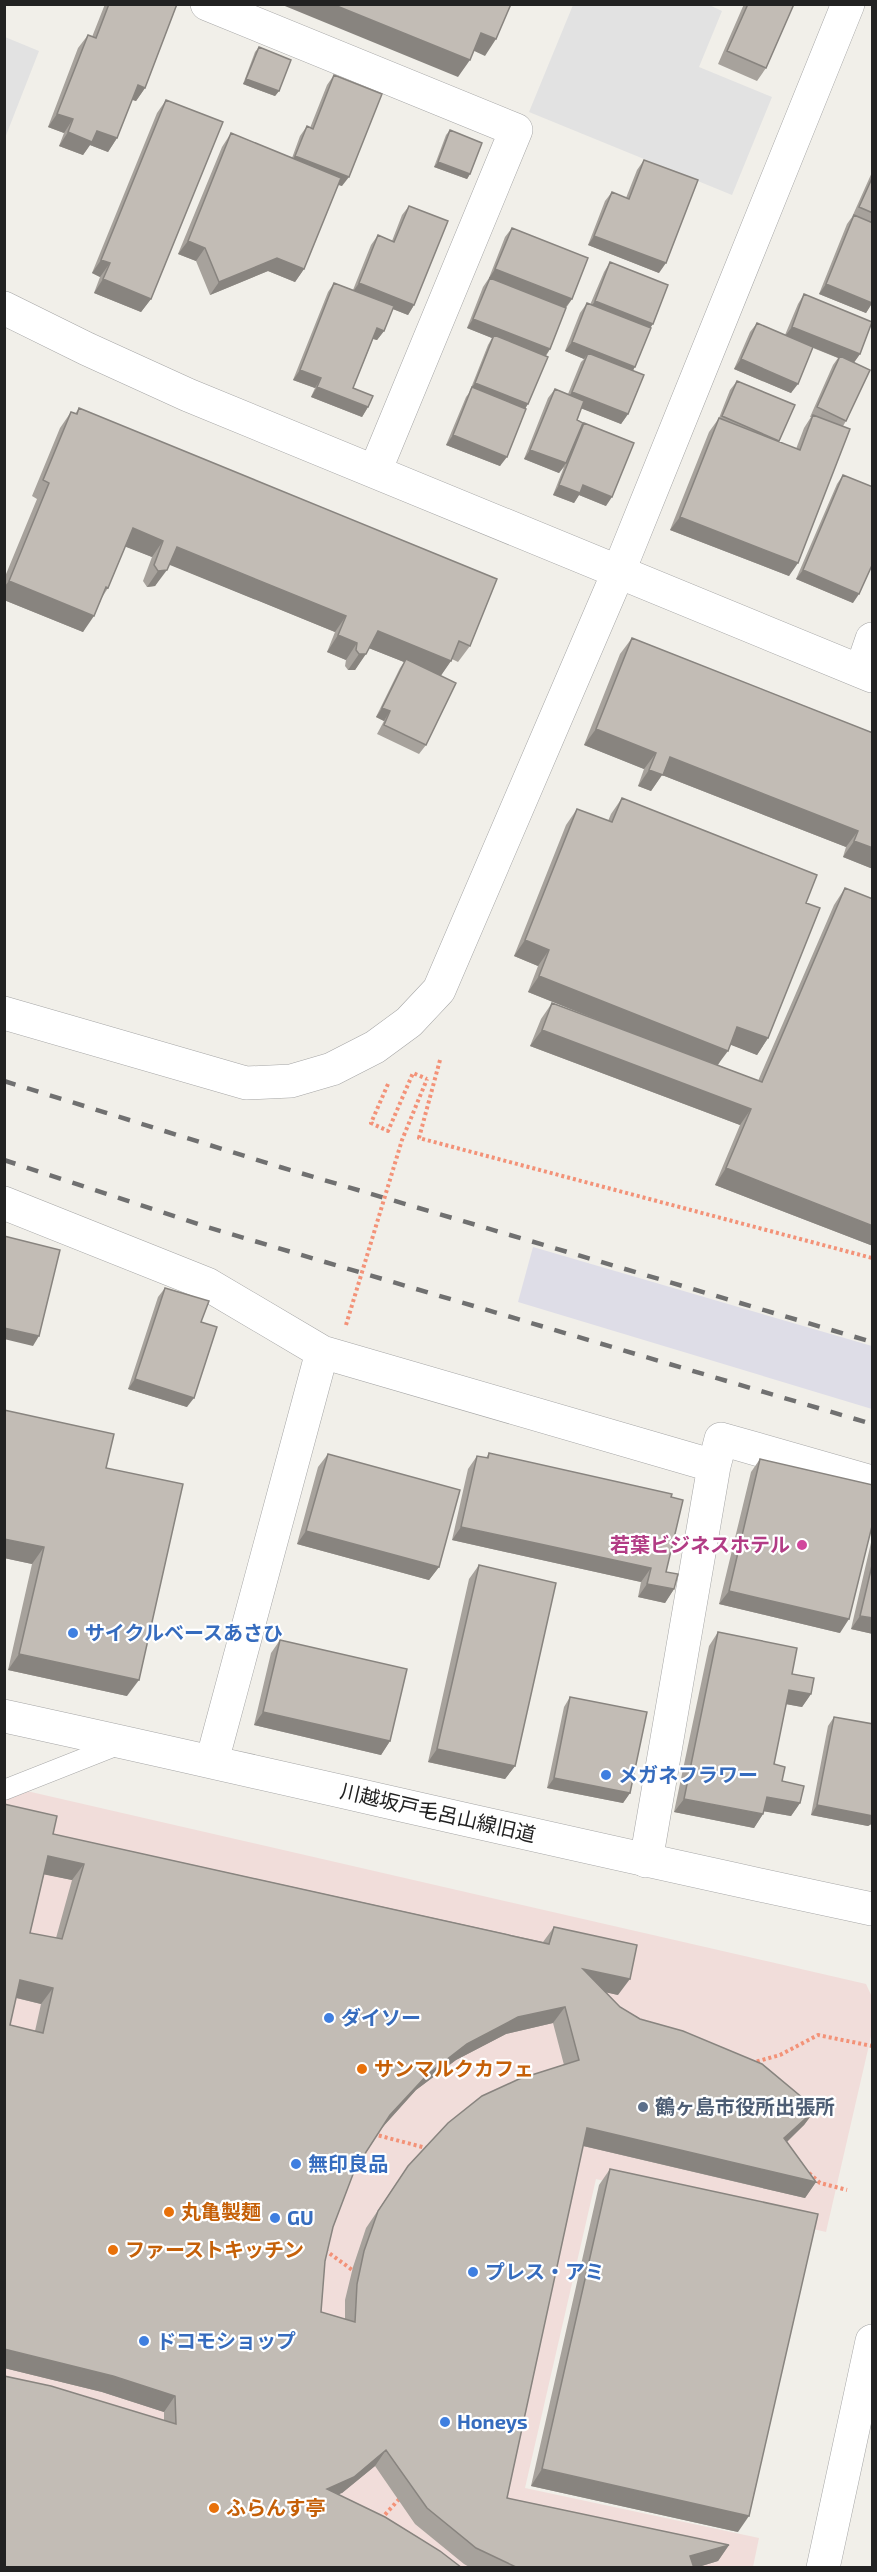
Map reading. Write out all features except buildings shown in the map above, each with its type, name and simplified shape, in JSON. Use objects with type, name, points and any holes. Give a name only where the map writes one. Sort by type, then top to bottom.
[{"type":"street","points":[[207,4],[516,130],[375,471]]},
{"type":"street","points":[[4,1013],[246,1083],[291,1081],[332,1069],[375,1047],[409,1022],[439,990],[618,573],[848,4]]},
{"type":"street","points":[[4,308],[188,395],[867,674],[873,639]]},
{"type":"street","points":[[4,1203],[207,1284],[322,1352],[714,1466]]},
{"type":"street","points":[[212,1761],[322,1352]]},
{"type":"street","points":[[646,1861],[714,1466],[722,1439],[873,1482]]},
{"type":"street","name":"川越坂戸毛呂山線旧道","points":[[4,1716],[212,1761],[646,1861],[873,1909]]},
{"type":"street","points":[[823,2568],[873,2341]]},
{"type":"lane","points":[[4,1790],[125,1742]]},
{"type":"path","points":[[440,1060],[419,1138],[873,1258]]},
{"type":"path","points":[[346,1324],[402,1140],[428,1079],[413,1073],[388,1131],[371,1123],[390,1080]]},
{"type":"path","points":[[750,2063],[780,2055],[818,2035],[873,2046]]},
{"type":"path","points":[[368,2132],[436,2151]]},
{"type":"path","points":[[804,2169],[820,2183],[847,2190]]},
{"type":"path","points":[[320,2246],[356,2273]]},
{"type":"path","points":[[380,2520],[403,2495]]},
{"type":"shaded area","points":[[707,4],[722,11],[699,67],[772,97],[732,195],[529,112],[573,5]]},
{"type":"shaded area","points":[[5,37],[39,51],[5,138]]},
{"type":"shaded area","points":[[533,1247],[872,1346],[872,1409],[518,1302]]},
{"type":"shaded area","points":[[5,1786],[866,1984],[872,1997],[872,2032],[826,2232],[596,2179],[525,2488],[759,2538],[753,2567],[5,2568]]},
{"type":"railway","points":[[4,1081],[280,1167],[872,1342]]},
{"type":"railway","points":[[4,1160],[207,1227],[872,1424]]},
{"type":"place","name":"若葉ビジネスホテル","points":[[802,1545]]},
{"type":"place","name":"サイクルベースあさひ","points":[[73,1633]]},
{"type":"place","name":"メガネフラワー","points":[[606,1775]]},
{"type":"place","name":"ダイソー","points":[[329,2018]]},
{"type":"place","name":"サンマルクカフェ","points":[[362,2069]]},
{"type":"place","name":"鶴ヶ島市役所出張所","points":[[643,2107]]},
{"type":"place","name":"無印良品","points":[[296,2164]]},
{"type":"place","name":"丸亀製麺","points":[[169,2212]]},
{"type":"place","name":"GU","points":[[275,2218]]},
{"type":"place","name":"ファーストキッチン","points":[[113,2250]]},
{"type":"place","name":"プレス・アミ","points":[[473,2272]]},
{"type":"place","name":"ドコモショップ","points":[[144,2341]]},
{"type":"place","name":"Honeys","points":[[445,2422]]},
{"type":"place","name":"ふらんす亭","points":[[214,2508]]}]
